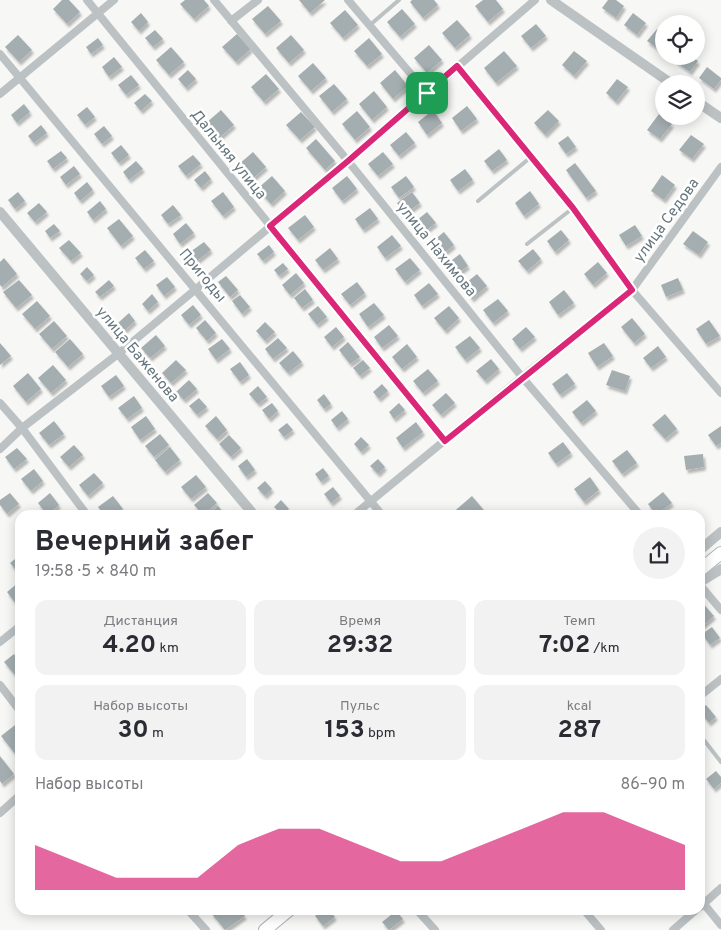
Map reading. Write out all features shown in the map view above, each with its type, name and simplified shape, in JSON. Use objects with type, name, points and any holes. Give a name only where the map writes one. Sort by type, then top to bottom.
[{"type":"main road","points":[[705,566],[721,553]]},
{"type":"main road","points":[[265,930],[283,915]]},
{"type":"street","name":"Дальняя улица","points":[[87,0],[445,441]]},
{"type":"street","points":[[0,94],[114,0]]},
{"type":"street","name":"улица Нахимова","points":[[214,0],[348,161],[522,377],[636,510]]},
{"type":"street","points":[[231,21],[258,0]]},
{"type":"street","points":[[348,0],[427,93]]},
{"type":"street","points":[[0,448],[22,428],[118,354],[196,289],[535,0]]},
{"type":"street","points":[[551,0],[659,75]]},
{"type":"street","name":"Пригоды","points":[[0,54],[378,510]]},
{"type":"street","points":[[457,66],[573,208],[632,290],[721,393]]},
{"type":"street","points":[[705,106],[721,118]]},
{"type":"street","name":"улица Седова","points":[[360,510],[632,290],[721,167]]},
{"type":"street","name":"улица Баженова","points":[[0,212],[250,510]]},
{"type":"street","points":[[0,403],[22,428],[82,510]]},
{"type":"street","points":[[705,546],[721,532]]},
{"type":"street","points":[[705,579],[721,569]]},
{"type":"street","points":[[705,591],[721,610]]},
{"type":"street","points":[[0,642],[15,630]]},
{"type":"street","points":[[705,692],[721,679]]},
{"type":"street","points":[[0,685],[15,704]]},
{"type":"street","points":[[0,814],[15,800]]},
{"type":"street","points":[[705,900],[721,888]]},
{"type":"street","points":[[705,907],[721,925]]},
{"type":"street","points":[[192,915],[206,930]]},
{"type":"street","points":[[422,915],[435,930]]},
{"type":"street","points":[[588,915],[601,930]]},
{"type":"street","points":[[673,930],[690,915]]},
{"type":"lane","points":[[370,25],[399,0]]},
{"type":"lane","points":[[478,200],[531,157]]},
{"type":"lane","points":[[527,244],[573,208]]},
{"type":"lane","points":[[705,741],[721,762]]},
{"type":"building","points":[[62,0],[69,0],[80,12],[67,24],[53,9]]},
{"type":"building","points":[[185,0],[204,0],[209,6],[194,19],[180,4]]},
{"type":"building","points":[[299,0],[325,0],[310,13]]},
{"type":"building","points":[[412,0],[434,0],[438,5],[423,18],[410,2]]},
{"type":"building","points":[[483,0],[496,0],[503,9],[488,22],[475,6]]},
{"type":"building","points":[[608,0],[616,0],[624,6],[616,18],[602,8]]},
{"type":"building","points":[[268,6],[281,21],[265,34],[252,19]]},
{"type":"building","points":[[402,9],[415,24],[400,37],[387,22]]},
{"type":"building","points":[[345,10],[358,25],[343,38],[330,23]]},
{"type":"building","points":[[141,13],[148,22],[139,31],[131,22]]},
{"type":"building","points":[[633,13],[646,23],[637,35],[624,25]]},
{"type":"building","points":[[457,20],[470,35],[455,48],[442,33]]},
{"type":"building","points":[[536,24],[546,36],[531,48],[521,36]]},
{"type":"building","points":[[155,30],[163,39],[153,47],[145,38]]},
{"type":"building","points":[[655,31],[655,47],[647,41]]},
{"type":"building","points":[[237,34],[251,49],[236,62],[222,47]]},
{"type":"building","points":[[18,35],[32,50],[19,62],[5,47]]},
{"type":"building","points":[[291,35],[304,50],[289,63],[276,48]]},
{"type":"building","points":[[98,38],[103,45],[91,54],[86,47]]},
{"type":"building","points":[[369,38],[382,54],[367,66],[354,51]]},
{"type":"building","points":[[429,45],[442,60],[427,73],[414,58]]},
{"type":"building","points":[[171,47],[184,62],[169,75],[156,60]]},
{"type":"building","points":[[504,51],[517,66],[496,83],[484,68]]},
{"type":"building","points":[[574,51],[587,61],[574,76],[562,65]]},
{"type":"building","points":[[114,57],[122,67],[109,77],[102,67]]},
{"type":"building","points":[[313,63],[326,78],[311,91],[298,76]]},
{"type":"building","points":[[680,65],[695,65],[690,72]]},
{"type":"building","points":[[707,67],[721,80],[714,89],[705,82],[705,75],[701,75]]},
{"type":"building","points":[[188,70],[196,79],[186,88],[178,79]]},
{"type":"building","points":[[395,70],[408,86],[393,99],[380,83]]},
{"type":"building","points":[[266,74],[279,89],[264,102],[251,87]]},
{"type":"building","points":[[131,75],[139,85],[126,95],[118,85]]},
{"type":"building","points":[[617,79],[628,87],[616,102],[606,93]]},
{"type":"building","points":[[334,84],[347,99],[332,112],[319,96]]},
{"type":"building","points":[[374,91],[387,107],[372,120],[359,104]]},
{"type":"building","points":[[145,94],[152,101],[141,111],[134,103]]},
{"type":"building","points":[[24,104],[30,112],[17,123],[11,115]]},
{"type":"building","points":[[467,106],[477,119],[461,131],[452,118]]},
{"type":"building","points":[[87,107],[95,117],[85,125],[77,115]]},
{"type":"building","points":[[221,110],[234,125],[219,138],[206,123]]},
{"type":"building","points":[[433,110],[442,123],[427,135],[418,122]]},
{"type":"building","points":[[548,110],[559,121],[545,135],[534,123]]},
{"type":"building","points":[[357,111],[370,127],[355,140],[342,124]]},
{"type":"building","points":[[301,112],[315,127],[300,140],[286,125]]},
{"type":"building","points":[[655,119],[655,125],[671,125],[660,139],[647,130]]},
{"type":"building","points":[[41,125],[47,133],[34,143],[28,136]]},
{"type":"building","points":[[104,126],[112,136],[102,144],[94,134]]},
{"type":"building","points":[[406,132],[415,143],[399,156],[390,145]]},
{"type":"building","points":[[691,135],[704,144],[692,159],[679,150]]},
{"type":"building","points":[[568,136],[576,147],[566,154],[558,143]]},
{"type":"building","points":[[316,139],[335,161],[325,170],[306,148]]},
{"type":"building","points":[[121,145],[129,155],[119,163],[111,153]]},
{"type":"building","points":[[499,149],[507,160],[492,171],[484,161]]},
{"type":"building","points":[[61,151],[67,158],[53,169],[47,161]]},
{"type":"building","points":[[253,152],[266,167],[251,180],[238,165]]},
{"type":"building","points":[[383,152],[393,164],[378,176],[368,164]]},
{"type":"building","points":[[193,155],[201,164],[186,176],[178,166]]},
{"type":"building","points":[[136,161],[143,169],[129,180],[123,172]]},
{"type":"building","points":[[575,163],[596,191],[586,198],[566,170]]},
{"type":"building","points":[[74,166],[80,174],[66,185],[60,177]]},
{"type":"building","points":[[465,169],[473,180],[458,191],[450,180]]},
{"type":"building","points":[[205,171],[211,179],[201,188],[194,180]]},
{"type":"building","points":[[662,175],[675,185],[664,200],[651,191]]},
{"type":"building","points":[[272,176],[285,191],[271,204],[257,189]]},
{"type":"building","points":[[347,176],[357,189],[342,201],[332,188]]},
{"type":"building","points":[[406,176],[414,187],[399,198],[391,187]]},
{"type":"building","points":[[87,182],[93,190],[80,201],[74,193]]},
{"type":"building","points":[[530,191],[539,204],[524,216],[515,203]]},
{"type":"building","points":[[18,192],[25,201],[15,209],[8,200]]},
{"type":"building","points":[[223,192],[234,207],[223,216],[211,201]]},
{"type":"building","points":[[412,192],[420,203],[405,214],[397,203]]},
{"type":"building","points":[[100,201],[106,209],[93,220],[87,212]]},
{"type":"building","points":[[39,203],[47,212],[35,222],[27,213]]},
{"type":"building","points":[[173,205],[181,215],[168,224],[161,215]]},
{"type":"building","points":[[370,208],[378,219],[363,230],[355,219]]},
{"type":"building","points":[[427,212],[436,223],[420,235],[412,224]]},
{"type":"building","points":[[305,215],[314,227],[298,240],[288,228]]},
{"type":"building","points":[[119,219],[133,236],[121,246],[107,228]]},
{"type":"building","points":[[186,223],[194,233],[180,244],[173,234]]},
{"type":"building","points":[[54,224],[60,231],[50,238],[45,231]]},
{"type":"building","points":[[635,225],[642,236],[626,246],[619,235]]},
{"type":"building","points":[[561,230],[569,240],[555,252],[547,241]]},
{"type":"building","points":[[693,231],[708,242],[699,255],[683,244]]},
{"type":"building","points":[[444,232],[454,245],[439,257],[429,244]]},
{"type":"building","points":[[392,235],[401,246],[385,258],[377,247]]},
{"type":"building","points":[[69,240],[81,253],[71,261],[59,248]]},
{"type":"building","points":[[204,242],[211,250],[197,261],[190,252]]},
{"type":"building","points":[[269,245],[274,252],[263,261],[257,254]]},
{"type":"building","points":[[330,248],[338,259],[323,270],[315,260]]},
{"type":"building","points":[[533,249],[541,259],[527,271],[518,261]]},
{"type":"building","points":[[145,250],[154,261],[144,269],[135,258]]},
{"type":"building","points":[[460,254],[468,266],[453,277],[444,266]]},
{"type":"building","points":[[4,258],[17,274],[2,287],[0,285],[0,262]]},
{"type":"building","points":[[410,258],[420,270],[405,282],[395,269]]},
{"type":"building","points":[[598,262],[607,273],[593,285],[584,274]]},
{"type":"building","points":[[283,263],[288,269],[279,276],[274,270]]},
{"type":"building","points":[[87,267],[94,275],[87,281],[80,274]]},
{"type":"building","points":[[296,273],[304,283],[290,295],[282,285]]},
{"type":"building","points":[[477,274],[487,286],[472,299],[462,286]]},
{"type":"building","points":[[226,276],[238,290],[230,297],[218,282]]},
{"type":"building","points":[[167,277],[175,287],[164,296],[156,285]]},
{"type":"building","points":[[678,278],[683,290],[666,297],[661,285]]},
{"type":"building","points":[[19,280],[32,295],[16,308],[3,292]]},
{"type":"building","points":[[109,280],[114,286],[100,297],[95,292]]},
{"type":"building","points":[[357,282],[365,293],[350,305],[341,294]]},
{"type":"building","points":[[429,283],[438,294],[422,306],[414,295]]},
{"type":"building","points":[[305,289],[313,300],[302,308],[294,298]]},
{"type":"building","points":[[564,290],[574,303],[558,315],[549,302]]},
{"type":"building","points":[[152,294],[158,302],[148,311],[142,304]]},
{"type":"building","points":[[240,295],[250,307],[242,314],[232,301]]},
{"type":"building","points":[[498,299],[508,311],[493,323],[483,310]]},
{"type":"building","points":[[37,301],[50,316],[35,329],[22,314]]},
{"type":"building","points":[[374,303],[384,315],[368,327],[359,314]]},
{"type":"building","points":[[193,305],[201,315],[189,325],[181,315]]},
{"type":"building","points":[[318,306],[327,317],[317,325],[308,314]]},
{"type":"building","points":[[449,306],[459,318],[445,331],[434,318]]},
{"type":"building","points":[[129,313],[135,321],[125,330],[118,323]]},
{"type":"building","points":[[632,318],[645,334],[634,343],[621,327]]},
{"type":"building","points":[[205,320],[216,333],[207,341],[196,328]]},
{"type":"building","points":[[709,320],[720,336],[706,344],[696,329]]},
{"type":"building","points":[[54,321],[67,336],[52,349],[39,334]]},
{"type":"building","points":[[265,322],[275,332],[265,341],[256,331]]},
{"type":"building","points":[[389,325],[398,336],[382,348],[374,337]]},
{"type":"building","points":[[336,327],[344,337],[332,347],[324,337]]},
{"type":"building","points":[[526,327],[535,337],[520,349],[512,339]]},
{"type":"building","points":[[156,335],[165,346],[150,358],[141,348]]},
{"type":"building","points":[[470,336],[480,348],[465,360],[455,347]]},
{"type":"building","points":[[278,338],[287,348],[273,359],[265,349]]},
{"type":"building","points":[[70,339],[83,354],[68,367],[55,352]]},
{"type":"building","points":[[222,339],[230,349],[216,360],[208,349]]},
{"type":"building","points":[[348,342],[360,357],[350,364],[339,350]]},
{"type":"building","points":[[0,343],[11,356],[0,365]]},
{"type":"building","points":[[604,343],[613,356],[597,367],[588,353]]},
{"type":"building","points":[[407,344],[417,357],[402,369],[392,357]]},
{"type":"building","points":[[658,346],[666,357],[651,368],[643,358]]},
{"type":"building","points":[[293,351],[302,362],[288,373],[279,363]]},
{"type":"building","points":[[491,359],[499,369],[485,381],[476,371]]},
{"type":"building","points":[[176,360],[186,370],[171,383],[162,373]]},
{"type":"building","points":[[363,360],[370,368],[360,376],[353,368]]},
{"type":"building","points":[[240,362],[249,375],[240,382],[230,369]]},
{"type":"building","points":[[53,365],[66,380],[51,393],[38,378]]},
{"type":"building","points":[[428,369],[438,381],[423,393],[413,381]]},
{"type":"building","points":[[612,370],[630,376],[625,391],[606,385]]},
{"type":"building","points":[[28,373],[41,389],[26,402],[13,386]]},
{"type":"building","points":[[567,373],[575,384],[560,395],[552,384]]},
{"type":"building","points":[[116,375],[124,386],[109,397],[101,386]]},
{"type":"building","points":[[189,380],[197,389],[184,400],[176,392]]},
{"type":"building","points":[[382,384],[388,391],[379,399],[373,392]]},
{"type":"building","points":[[258,386],[267,397],[258,404],[249,394]]},
{"type":"building","points":[[446,393],[455,403],[441,415],[432,405]]},
{"type":"building","points":[[324,394],[331,404],[324,409],[317,400]]},
{"type":"building","points":[[134,396],[142,408],[127,419],[118,408]]},
{"type":"building","points":[[199,398],[207,407],[197,415],[189,406]]},
{"type":"building","points":[[587,400],[596,411],[581,423],[572,412]]},
{"type":"building","points":[[272,403],[278,411],[269,419],[262,410]]},
{"type":"building","points":[[399,403],[405,410],[394,419],[389,412]]},
{"type":"building","points":[[342,411],[348,419],[337,428],[331,420]]},
{"type":"building","points":[[665,414],[677,429],[665,439],[652,425]]},
{"type":"building","points":[[146,416],[155,429],[140,440],[131,427]]},
{"type":"building","points":[[216,416],[227,430],[217,439],[205,426]]},
{"type":"building","points":[[54,421],[64,434],[49,445],[39,433]]},
{"type":"building","points":[[416,422],[423,432],[403,448],[396,438]]},
{"type":"building","points":[[287,423],[293,430],[284,437],[278,430]]},
{"type":"building","points":[[721,426],[721,443],[716,446],[708,435]]},
{"type":"building","points":[[160,434],[169,445],[154,457],[145,446]]},
{"type":"building","points":[[229,435],[241,448],[231,457],[219,444]]},
{"type":"building","points":[[361,437],[369,445],[361,452],[354,444]]},
{"type":"building","points":[[563,442],[571,453],[556,464],[548,453]]},
{"type":"building","points":[[74,445],[83,455],[69,467],[60,457]]},
{"type":"building","points":[[170,447],[180,460],[165,472],[155,460]]},
{"type":"building","points":[[17,448],[27,459],[14,469],[5,457]]},
{"type":"building","points":[[627,450],[637,463],[622,474],[612,461]]},
{"type":"building","points":[[703,454],[704,467],[686,470],[684,456]]},
{"type":"building","points":[[247,459],[255,470],[246,477],[238,466]]},
{"type":"building","points":[[378,459],[385,467],[378,474],[370,466]]},
{"type":"building","points":[[323,468],[329,476],[321,482],[315,474]]},
{"type":"building","points":[[34,469],[43,481],[31,491],[21,479]]},
{"type":"building","points":[[94,473],[103,483],[88,496],[79,485]]},
{"type":"building","points":[[196,475],[206,487],[191,499],[181,487]]},
{"type":"building","points":[[590,477],[599,490],[584,502],[574,489]]},
{"type":"building","points":[[265,481],[272,489],[265,496],[257,488]]},
{"type":"building","points":[[333,487],[340,496],[331,503],[324,494]]},
{"type":"building","points":[[663,492],[672,503],[663,510],[652,510],[648,504]]},
{"type":"building","points":[[10,493],[19,504],[7,514],[0,505],[0,500]]},
{"type":"building","points":[[50,493],[59,505],[53,510],[43,510],[38,503]]},
{"type":"building","points":[[208,493],[217,503],[209,510],[198,510],[194,505]]},
{"type":"building","points":[[113,496],[123,509],[100,510],[98,507]]},
{"type":"building","points":[[472,496],[484,510],[456,510]]},
{"type":"building","points":[[281,500],[289,509],[277,510],[274,507]]},
{"type":"building","points":[[218,506],[222,510],[214,510]]},
{"type":"building","points":[[15,559],[15,569],[10,563]]},
{"type":"building","points":[[15,585],[15,603],[7,592]]},
{"type":"building","points":[[705,606],[714,616],[705,624]]},
{"type":"building","points":[[712,627],[720,638],[710,645],[705,638],[705,632]]},
{"type":"building","points":[[14,654],[15,675],[4,662]]},
{"type":"building","points":[[705,706],[716,717],[709,723],[705,718]]},
{"type":"building","points":[[15,725],[15,754],[1,736]]},
{"type":"building","points":[[0,756],[14,774],[2,784],[0,781]]},
{"type":"building","points":[[716,771],[721,777],[721,783],[714,789],[706,779]]},
{"type":"building","points":[[213,915],[245,916],[225,930]]},
{"type":"building","points":[[333,915],[335,917],[323,926],[315,916]]},
{"type":"building","points":[[391,915],[400,915],[403,919],[389,930],[382,922]]},
{"type":"route","points":[[457,66],[573,208],[632,290],[445,441],[270,226],[427,93],[457,66]]}]
